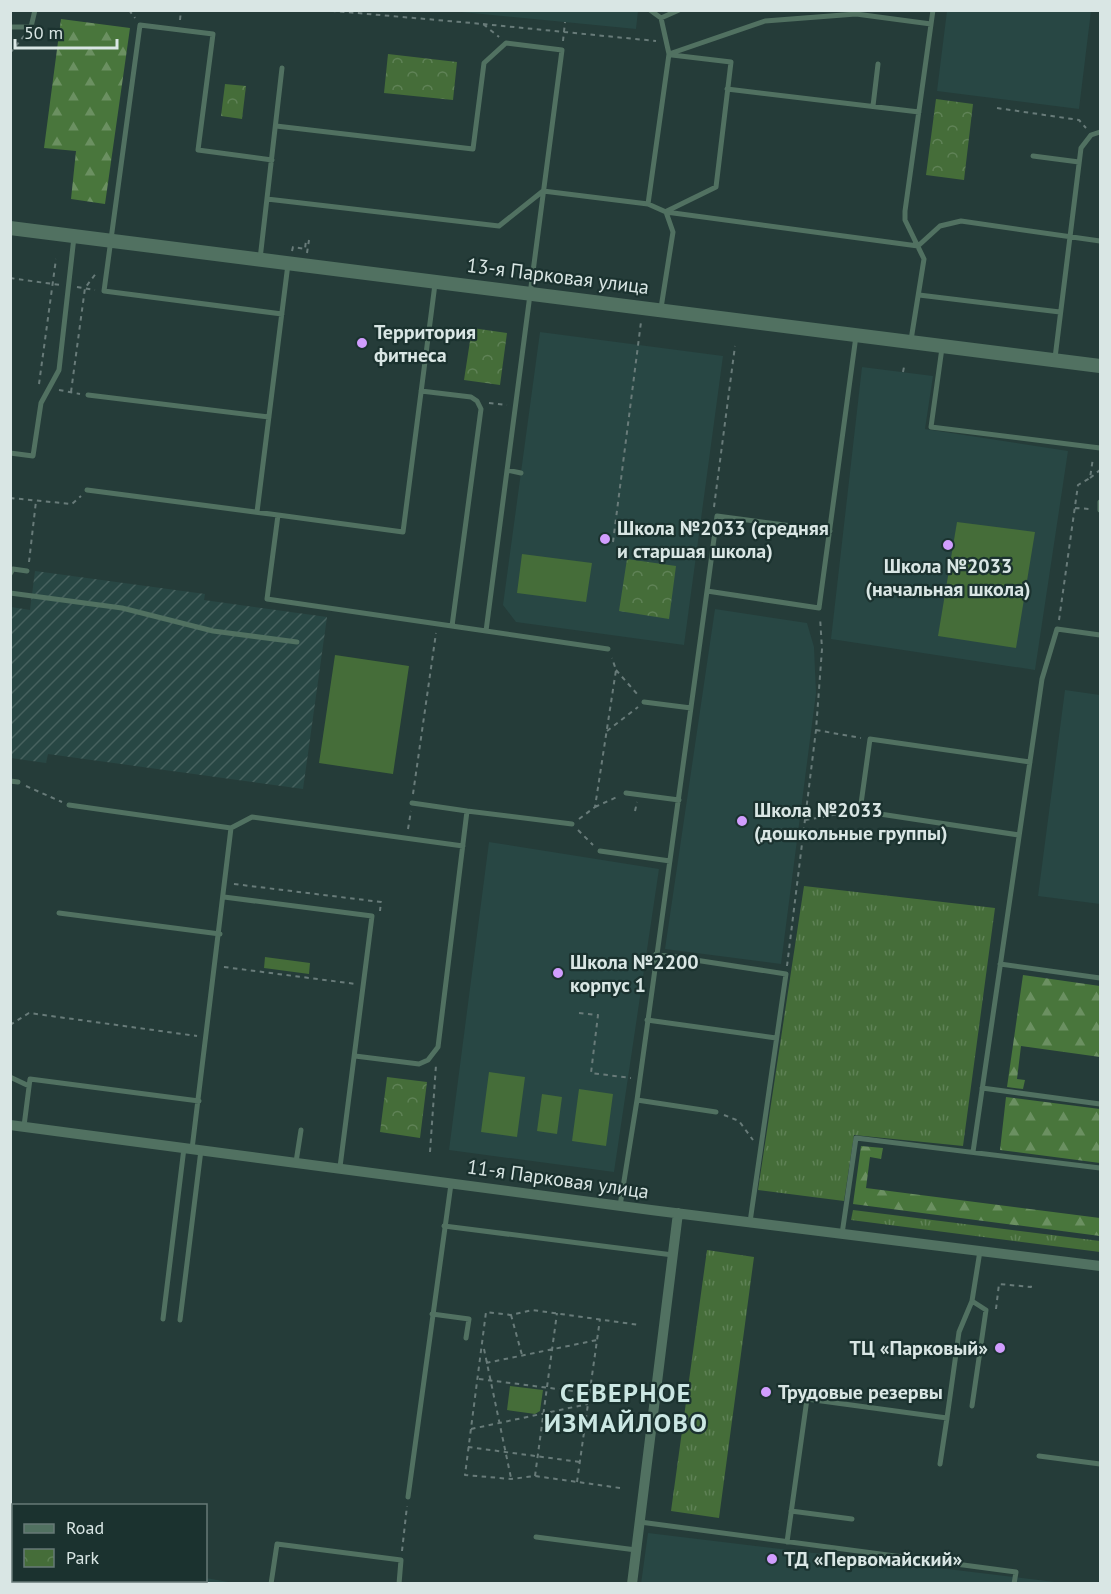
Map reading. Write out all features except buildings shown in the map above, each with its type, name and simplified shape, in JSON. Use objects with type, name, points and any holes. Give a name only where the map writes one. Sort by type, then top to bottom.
[{"type":"street","name":"13-я Парковая улица","points":[[10,228],[531,291],[1101,366]]},
{"type":"street","name":"11-я Парковая улица","points":[[10,1125],[340,1167],[678,1214],[1101,1266]]},
{"type":"street","points":[[632,1584],[678,1214]]},
{"type":"lane","points":[[10,27],[31,27],[36,10]]},
{"type":"lane","points":[[648,204],[669,54],[661,18],[650,10]]},
{"type":"lane","points":[[661,18],[679,10]]},
{"type":"lane","points":[[911,342],[924,258],[905,220],[933,10]]},
{"type":"lane","points":[[669,54],[765,21],[856,14],[931,24]]},
{"type":"lane","points":[[272,160],[198,150],[213,34],[140,25],[104,291],[282,314]]},
{"type":"lane","points":[[276,126],[473,149],[484,63],[506,43],[562,50],[486,631]]},
{"type":"lane","points":[[666,212],[716,186],[731,62],[669,54]]},
{"type":"lane","points":[[873,106],[878,64]]},
{"type":"lane","points":[[260,259],[282,68]]},
{"type":"lane","points":[[727,89],[919,112]]},
{"type":"lane","points":[[1055,360],[1079,162],[1085,140],[1101,132]]},
{"type":"lane","points":[[1033,156],[1079,162]]},
{"type":"lane","points":[[267,199],[499,226],[543,191],[648,204],[666,212],[918,246],[940,226],[961,221],[1101,241]]},
{"type":"lane","points":[[661,309],[673,232],[666,212]]},
{"type":"lane","points":[[10,453],[33,456],[41,403],[59,370],[75,236]]},
{"type":"lane","points":[[257,512],[288,262]]},
{"type":"lane","points":[[87,490],[404,532],[435,280]]},
{"type":"lane","points":[[918,295],[1060,312]]},
{"type":"lane","points":[[707,591],[819,608],[856,335]]},
{"type":"lane","points":[[942,346],[931,427],[1098,448]]},
{"type":"lane","points":[[421,391],[471,397],[477,401],[481,409],[452,626]]},
{"type":"lane","points":[[88,395],[269,417]]},
{"type":"lane","points":[[507,471],[521,473]]},
{"type":"lane","points":[[1100,510],[1101,502]]},
{"type":"lane","points":[[278,515],[267,599],[608,649]]},
{"type":"lane","points":[[620,1206],[637,1100],[717,516],[830,531]]},
{"type":"lane","points":[[10,574],[13,569],[27,571]]},
{"type":"lane","points":[[10,593],[122,608],[213,631],[297,642]]},
{"type":"lane","points":[[973,1152],[1042,679],[1057,629],[1101,635]]},
{"type":"lane","points":[[644,702],[691,708]]},
{"type":"lane","points":[[1019,835],[860,811],[870,739],[1030,762]]},
{"type":"lane","points":[[10,781],[18,782]]},
{"type":"lane","points":[[626,793],[679,800]]},
{"type":"lane","points":[[412,803],[572,824]]},
{"type":"lane","points":[[69,805],[231,828],[252,817],[463,846]]},
{"type":"lane","points":[[355,1056],[419,1064],[428,1060],[438,1047],[467,811]]},
{"type":"lane","points":[[163,1319],[192,1149],[208,1037],[231,828]]},
{"type":"lane","points":[[600,851],[670,861]]},
{"type":"lane","points":[[224,897],[372,916],[340,1167]]},
{"type":"lane","points":[[59,913],[220,934]]},
{"type":"lane","points":[[656,954],[786,974],[750,1222]]},
{"type":"lane","points":[[1000,964],[1101,978]]},
{"type":"lane","points":[[647,1020],[776,1038]]},
{"type":"lane","points":[[10,1077],[29,1086]]},
{"type":"lane","points":[[24,1126],[30,1079],[199,1101]]},
{"type":"lane","points":[[982,1088],[1101,1104]]},
{"type":"lane","points":[[637,1100],[716,1112]]},
{"type":"lane","points":[[296,1162],[301,1130]]},
{"type":"lane","points":[[842,1234],[856,1138],[1101,1168]]},
{"type":"lane","points":[[180,1320],[192,1149]]},
{"type":"lane","points":[[408,1497],[451,1182]]},
{"type":"lane","points":[[444,1226],[673,1255]]},
{"type":"lane","points":[[435,1245],[442,1243]]},
{"type":"lane","points":[[940,1464],[958,1332],[972,1301],[980,1251]]},
{"type":"lane","points":[[972,1301],[986,1310],[972,1406]]},
{"type":"lane","points":[[432,1314],[469,1319],[466,1338]]},
{"type":"lane","points":[[787,1542],[807,1399],[947,1418]]},
{"type":"lane","points":[[1039,1456],[1101,1464]]},
{"type":"lane","points":[[791,1511],[852,1519]]},
{"type":"lane","points":[[640,1522],[1016,1572],[1014,1584]]},
{"type":"lane","points":[[536,1537],[636,1550]]},
{"type":"lane","points":[[271,1584],[277,1544],[401,1560],[399,1584]]},
{"type":"path","points":[[322,10],[668,42]]},
{"type":"path","points":[[562,50],[565,22]]},
{"type":"path","points":[[483,24],[506,43]]},
{"type":"path","points":[[10,53],[31,27]]},
{"type":"path","points":[[307,257],[309,240]]},
{"type":"path","points":[[38,389],[56,259]]},
{"type":"path","points":[[71,392],[85,288],[102,265]]},
{"type":"path","points":[[10,278],[104,291]]},
{"type":"path","points":[[613,542],[639,334]]},
{"type":"path","points":[[717,516],[713,513],[735,346]]},
{"type":"path","points":[[903,372],[904,367]]},
{"type":"path","points":[[48,389],[88,395]]},
{"type":"path","points":[[477,401],[516,406]]},
{"type":"path","points":[[1090,478],[1098,448]]},
{"type":"path","points":[[1057,629],[1078,485],[1101,470]]},
{"type":"path","points":[[10,498],[72,504]]},
{"type":"path","points":[[27,571],[36,501]]},
{"type":"path","points":[[1075,508],[1100,510]]},
{"type":"path","points":[[786,974],[816,730],[822,649],[819,608]]},
{"type":"path","points":[[407,838],[437,624]]},
{"type":"path","points":[[607,731],[644,702],[616,670],[608,649]]},
{"type":"path","points":[[595,807],[616,670]]},
{"type":"path","points":[[816,730],[870,739]]},
{"type":"path","points":[[18,782],[69,805]]},
{"type":"path","points":[[600,851],[572,824],[595,807],[626,793]]},
{"type":"path","points":[[805,820],[860,811]]},
{"type":"path","points":[[225,883],[381,902],[380,914]]},
{"type":"path","points":[[216,966],[363,985]]},
{"type":"path","points":[[10,1025],[30,1013],[208,1037]]},
{"type":"path","points":[[579,1013],[598,1015],[591,1072],[633,1078]]},
{"type":"path","points":[[429,1152],[438,1047]]},
{"type":"path","points":[[716,1112],[739,1120],[760,1149]]},
{"type":"path","points":[[986,1310],[996,1312],[999,1284],[1031,1287],[1030,1283]]},
{"type":"path","points":[[620,1488],[535,1476],[511,1479],[465,1474],[468,1447],[479,1379],[486,1312],[511,1315],[532,1310],[639,1325]]},
{"type":"path","points":[[535,1476],[557,1313]]},
{"type":"path","points":[[511,1315],[522,1355]]},
{"type":"path","points":[[578,1482],[600,1319]]},
{"type":"path","points":[[486,1363],[597,1340]]},
{"type":"path","points":[[483,1346],[511,1479]]},
{"type":"path","points":[[479,1379],[590,1394]]},
{"type":"path","points":[[471,1429],[588,1404]]},
{"type":"path","points":[[468,1447],[580,1462]]},
{"type":"path","points":[[401,1560],[408,1497]]},
{"type":"shaded area","points":[[451,11],[638,11],[636,29]]},
{"type":"shaded area","points":[[947,11],[1091,11],[1079,109],[937,91]]},
{"type":"shaded area","name":"Школа №2033 (средняя и старшая школа)","points":[[540,332],[723,356],[684,645],[516,622],[503,605]]},
{"type":"shaded area","name":"Школа №2033 (начальная школа)","points":[[862,367],[933,376],[925,429],[1068,451],[1035,670],[831,639]]},
{"type":"shaded area","points":[[35,571],[205,594],[204,600],[327,617],[303,789],[48,754],[46,763],[11,758],[11,607],[30,610]]},
{"type":"shaded area","name":"Школа №2033 (дошкольные группы)","points":[[715,609],[807,623],[814,647],[816,693],[781,964],[665,949]]},
{"type":"shaded area","points":[[1065,690],[1100,695],[1100,904],[1038,896]]},
{"type":"shaded area","name":"Школа №2200 корпус 1","points":[[489,842],[659,869],[614,1172],[449,1150]]},
{"type":"shaded area","points":[[12,1510],[12,1582],[207,1582],[207,1578],[234,1583],[11,1584],[10,1511]]},
{"type":"shaded area","points":[[648,1533],[1063,1583],[641,1584]]},
{"type":"green space","points":[[61,19],[130,28],[105,204],[71,199],[76,151],[44,148]]},
{"type":"green space","points":[[388,54],[457,62],[453,100],[384,93]]},
{"type":"green space","points":[[225,84],[246,86],[242,119],[221,116]]},
{"type":"green space","points":[[936,99],[973,104],[964,180],[926,175]]},
{"type":"green space","points":[[472,328],[507,333],[500,385],[464,380]]},
{"type":"green space","points":[[957,522],[1035,532],[1016,648],[938,636]]},
{"type":"green space","points":[[522,554],[592,563],[586,602],[517,593]]},
{"type":"green space","points":[[627,559],[676,566],[669,619],[619,611]]},
{"type":"green space","points":[[335,655],[409,666],[393,774],[319,763]]},
{"type":"green space","points":[[804,886],[995,908],[963,1146],[854,1135],[844,1201],[758,1190]]},
{"type":"green space","points":[[265,957],[310,963],[309,974],[264,968]]},
{"type":"green space","points":[[1023,975],[1100,986],[1100,1057],[1021,1046],[1017,1079],[1025,1080],[1023,1089],[1007,1087]]},
{"type":"green space","points":[[489,1072],[525,1077],[517,1137],[481,1132]]},
{"type":"green space","points":[[387,1077],[427,1082],[420,1138],[380,1132]]},
{"type":"green space","points":[[579,1089],[613,1094],[606,1146],[572,1141]]},
{"type":"green space","points":[[542,1094],[562,1097],[557,1134],[537,1131]]},
{"type":"green space","points":[[1006,1097],[1100,1109],[1100,1163],[1000,1150]]},
{"type":"green space","points":[[861,1146],[883,1148],[881,1159],[870,1157],[866,1188],[1100,1218],[1100,1236],[853,1204]]},
{"type":"green space","points":[[853,1210],[1100,1241],[1100,1252],[851,1220]]},
{"type":"green space","points":[[707,1250],[754,1257],[719,1518],[671,1511]]},
{"type":"green space","points":[[510,1386],[543,1390],[540,1411],[535,1414],[507,1410]]},
{"type":"green space","points":[[10,1528],[12,1528],[12,1582],[30,1583],[11,1583]]},
{"type":"place","name":"Территория фитнеса","points":[[362,343]]},
{"type":"place","name":"Школа №2033 (средняя и старшая школа)","points":[[605,539]]},
{"type":"place","name":"Школа №2033 (начальная школа)","points":[[948,545]]},
{"type":"place","name":"Школа №2033 (дошкольные группы)","points":[[742,821]]},
{"type":"place","name":"Школа №2200 корпус 1","points":[[558,973]]},
{"type":"place","name":"ТЦ «Парковый»","points":[[1000,1348]]},
{"type":"place","name":"Трудовые резервы","points":[[766,1392]]},
{"type":"place","name":"ТД «Первомайский»","points":[[772,1559]]},
{"type":"district","name":"СЕВЕРНОЕ ИЗМАЙЛОВО","points":[[626,1407]]}]
